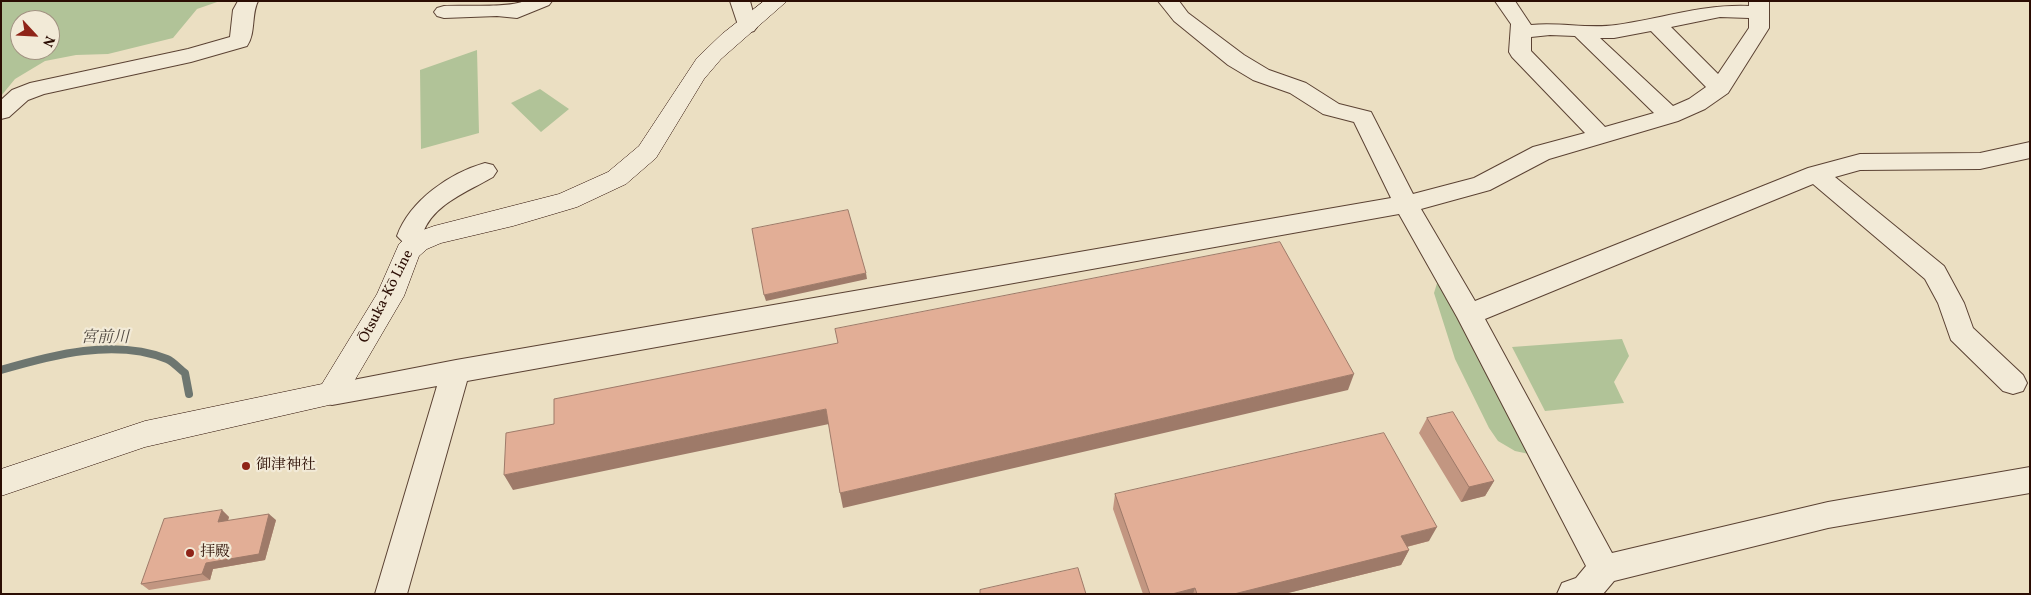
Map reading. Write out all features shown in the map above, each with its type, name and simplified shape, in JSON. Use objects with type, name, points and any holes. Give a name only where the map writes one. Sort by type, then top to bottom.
[{"type":"main road","name":"Ōtsuka-Kō Line","points":[[332,394],[390,296],[408,251],[418,242],[434,235],[562,202],[596,189],[620,176],[636,164],[651,148],[688,86],[743,14],[777,1]]},
{"type":"main road","points":[[1,483],[145,434],[332,394]]},
{"type":"street","points":[[1,112],[20,95],[38,88],[191,55],[240,42],[243,10],[248,1]]},
{"type":"street","points":[[444,12],[496,10],[517,12],[542,1]]},
{"type":"street","points":[[1168,1],[1181,17],[1236,60],[1261,75],[1298,88],[1331,109],[1363,117],[1406,204],[1469,314],[1588,587],[1828,515],[2030,480]]},
{"type":"street","points":[[1505,1],[1521,24],[1520,52],[1601,136]]},
{"type":"street","points":[[332,394],[1406,204],[1482,185],[1524,160],[1670,116],[1697,104],[1720,88],[1758,28],[1759,7],[1720,11],[1614,32],[1550,29],[1522,32]]},
{"type":"street","points":[[1656,24],[1720,88]]},
{"type":"street","points":[[1580,30],[1670,116]]},
{"type":"street","points":[[1469,314],[1816,174],[1860,162],[1980,161],[2030,150]]},
{"type":"street","points":[[418,242],[410,236],[413,223],[417,217],[438,199],[485,171]]},
{"type":"street","points":[[1816,174],[1935,273],[1951,303],[1961,334],[2013,383]]},
{"type":"street","points":[[391,594],[456,371]]},
{"type":"green space","points":[[1,1],[220,1],[197,9],[173,38],[108,54],[76,55],[60,58],[60,10],[10,10],[10,60],[50,60],[45,61],[15,79],[1,96]]},
{"type":"green space","points":[[477,50],[479,133],[421,149],[420,70]]},
{"type":"green space","points":[[540,89],[569,109],[541,132],[511,103]]},
{"type":"green space","points":[[1438,280],[1529,454],[1515,451],[1498,441],[1489,428],[1455,359],[1434,293]]},
{"type":"green space","points":[[1622,339],[1629,356],[1614,382],[1624,403],[1545,411],[1512,347]]},
{"type":"building","points":[[848,210],[866,273],[764,295],[752,229]]},
{"type":"building","points":[[1280,242],[1354,374],[840,493],[826,409],[504,475],[506,433],[554,424],[554,399],[838,343],[835,329]]},
{"type":"building","points":[[1453,412],[1494,481],[1469,487],[1427,418]]},
{"type":"building","points":[[1384,433],[1437,527],[1401,536],[1409,550],[1234,594],[1197,594],[1195,588],[1172,594],[1150,594],[1115,494]]},
{"type":"building","points":[[222,510],[218,522],[269,514],[259,554],[206,563],[202,574],[141,584],[164,519]]},
{"type":"building","points":[[1078,568],[1086,594],[980,594],[980,590]]},
{"type":"waterway","name":"宮前川","points":[[1,370],[62,354],[105,349],[126,350],[147,353],[172,362],[185,373],[189,394]]},
{"type":"place","name":"御津神社","points":[[246,466]]},
{"type":"place","name":"拝殿","points":[[190,553]]}]
